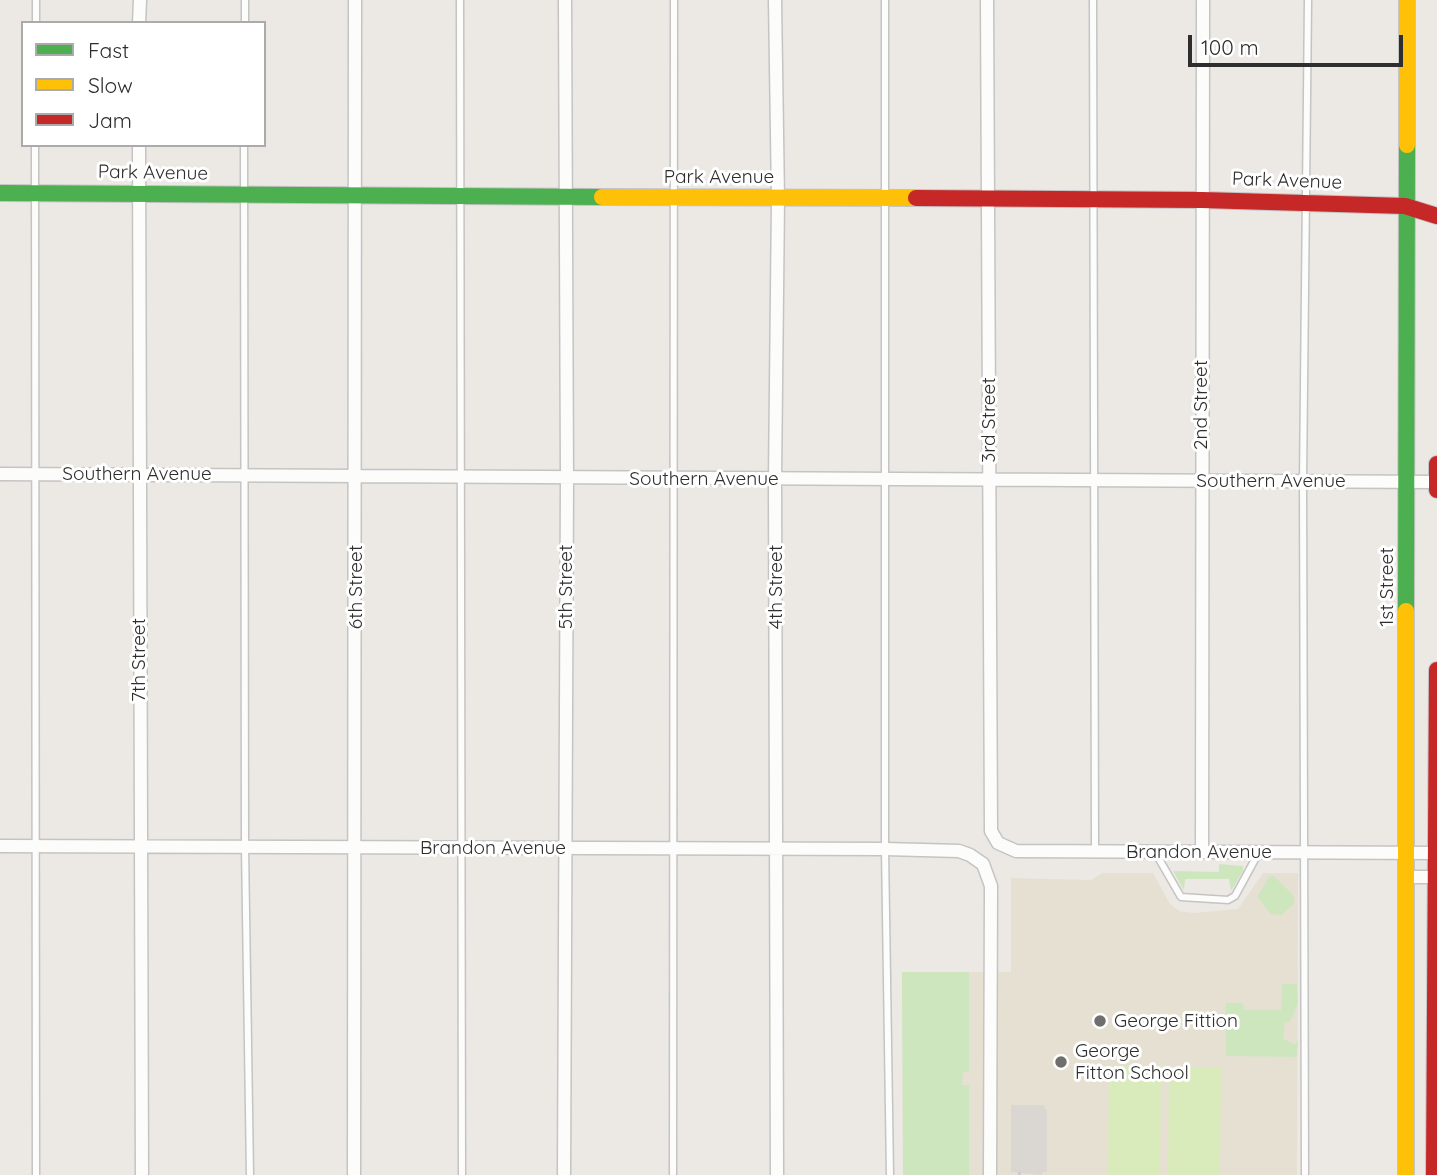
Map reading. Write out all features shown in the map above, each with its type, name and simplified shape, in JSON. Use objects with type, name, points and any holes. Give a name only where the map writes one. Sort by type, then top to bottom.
[{"type":"main road","name":"1st Street","points":[[1406,1175],[1409,482],[1405,205],[1407,0]]},
{"type":"main road","name":"Park Avenue","points":[[0,193],[1202,200],[1405,205],[1437,216]]},
{"type":"main road","points":[[1437,464],[1437,490]]},
{"type":"main road","points":[[1434,1175],[1437,670]]},
{"type":"street","points":[[139,0],[139,21]]},
{"type":"street","name":"6th Street","points":[[354,1175],[357,475],[355,0]]},
{"type":"street","name":"5th Street","points":[[564,1175],[567,479],[565,0]]},
{"type":"street","name":"4th Street","points":[[775,0],[778,199],[775,479],[777,1175]]},
{"type":"street","name":"3rd Street","points":[[987,0],[990,198],[989,824],[995,839]]},
{"type":"street","name":"2nd Street","points":[[1202,852],[1203,0]]},
{"type":"street","name":"7th Street","points":[[139,147],[142,1175]]},
{"type":"street","name":"Southern Avenue","points":[[0,474],[1437,482]]},
{"type":"street","name":"Brandon Avenue","points":[[995,839],[1006,848],[1016,851],[1436,853]]},
{"type":"street","name":"Brandon Avenue","points":[[0,846],[959,851],[983,864],[991,886],[990,1175]]},
{"type":"street","points":[[1406,877],[1437,877]]},
{"type":"lane","points":[[36,0],[36,21]]},
{"type":"lane","points":[[245,0],[245,21]]},
{"type":"lane","points":[[460,0],[462,1175]]},
{"type":"lane","points":[[673,1175],[674,0]]},
{"type":"lane","points":[[885,0],[885,849],[890,1175]]},
{"type":"lane","points":[[1093,0],[1095,853]]},
{"type":"lane","points":[[1305,1175],[1303,482],[1308,0]]},
{"type":"lane","points":[[35,147],[36,1175]]},
{"type":"lane","points":[[244,147],[245,847],[250,1175]]},
{"type":"lane","points":[[1155,852],[1181,897],[1228,900],[1235,896],[1259,852]]},
{"type":"shaded area","name":"George Fittion","points":[[1102,873],[1153,873],[1170,904],[1179,911],[1194,913],[1238,909],[1263,873],[1298,873],[1297,1175],[903,1175],[902,972],[1011,972],[1011,878],[1091,880]]},
{"type":"shaded area","points":[[1011,1105],[1043,1105],[1047,1111],[1047,1172],[1042,1172],[1042,1175],[1011,1172]]},
{"type":"green space","points":[[1219,864],[1243,866],[1243,871],[1231,891],[1229,879],[1185,879],[1184,890],[1173,871],[1219,872]]},
{"type":"green space","points":[[1274,876],[1294,896],[1294,904],[1281,915],[1271,914],[1257,897],[1269,877]]},
{"type":"green space","points":[[902,972],[969,972],[969,1072],[963,1072],[962,1085],[969,1085],[969,1175],[903,1175]]},
{"type":"green space","points":[[1282,984],[1297,984],[1298,1003],[1290,1022],[1285,1022],[1283,1039],[1295,1044],[1298,1040],[1297,1057],[1226,1056],[1226,1003],[1243,1003],[1244,1010],[1281,1010]]},
{"type":"green space","points":[[1109,1066],[1161,1066],[1160,1175],[1108,1175]]},
{"type":"green space","points":[[1169,1067],[1221,1068],[1220,1175],[1168,1175]]},
{"type":"traffic: fast","points":[[1406,611],[1407,145]]},
{"type":"traffic: fast","points":[[0,193],[602,197]]},
{"type":"traffic: slow","points":[[1407,0],[1407,145]]},
{"type":"traffic: slow","points":[[602,197],[916,198]]},
{"type":"traffic: slow","points":[[1406,611],[1406,1175]]},
{"type":"traffic: jam","points":[[916,198],[1202,200],[1405,206],[1437,216]]},
{"type":"traffic: jam","points":[[1437,464],[1437,490]]},
{"type":"traffic: jam","points":[[1434,1175],[1437,670]]},
{"type":"place","name":"George Fittion","points":[[1100,1021]]},
{"type":"place","name":"George Fitton School","points":[[1061,1062]]}]
